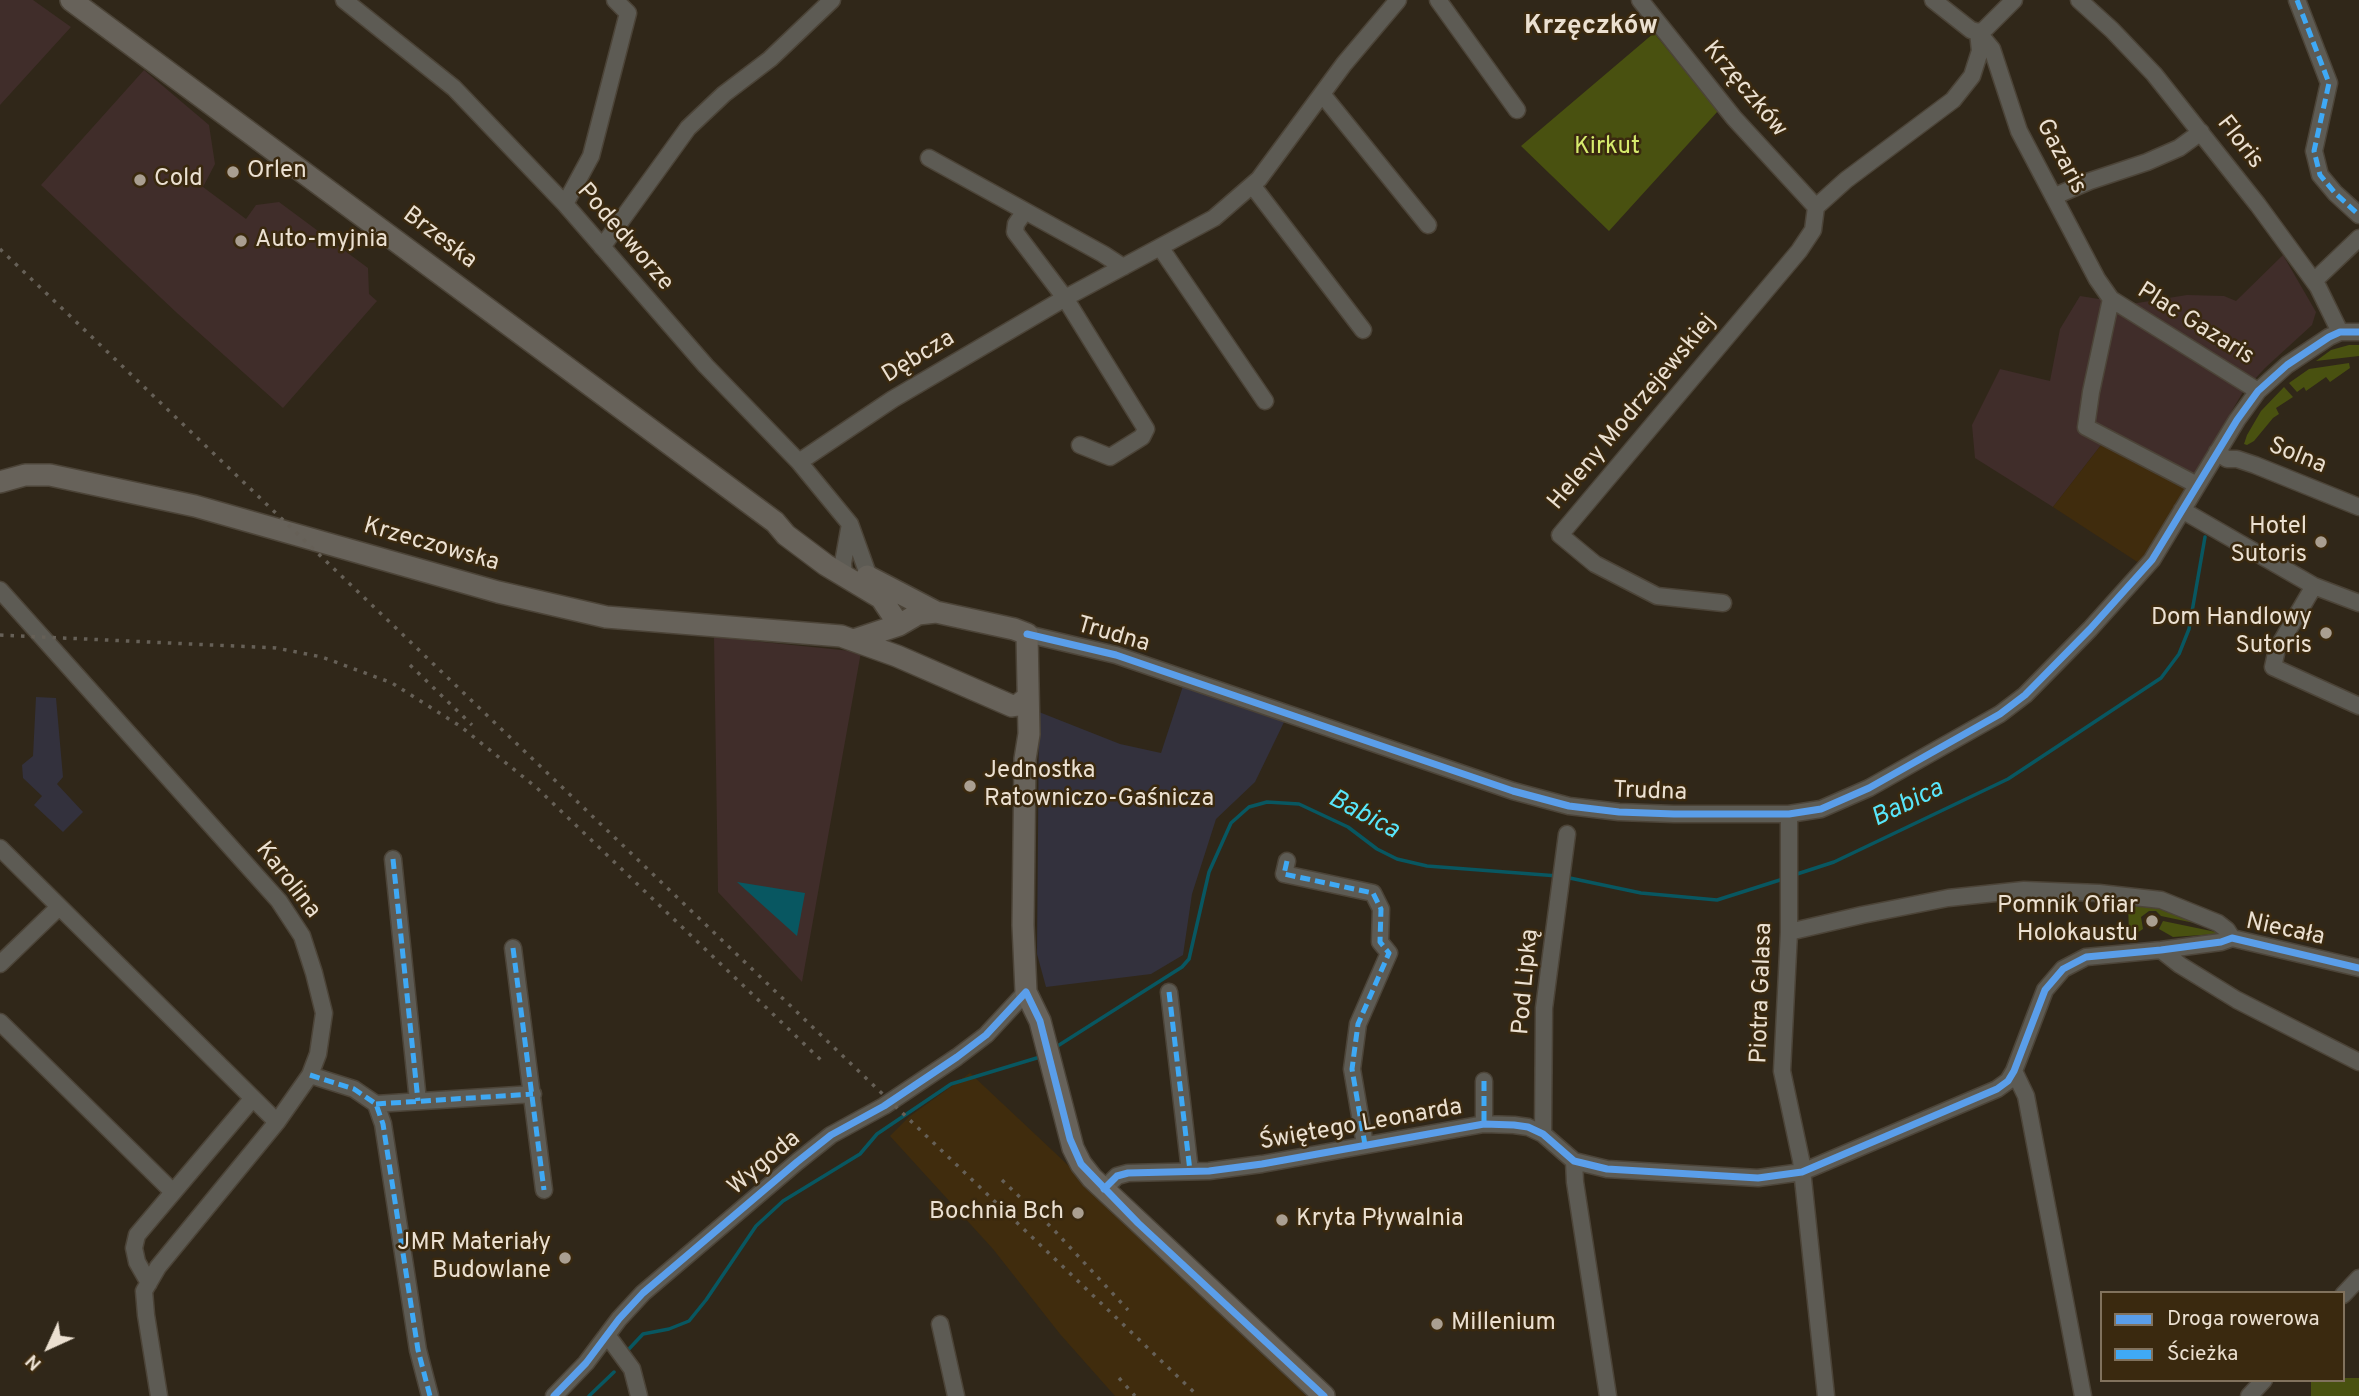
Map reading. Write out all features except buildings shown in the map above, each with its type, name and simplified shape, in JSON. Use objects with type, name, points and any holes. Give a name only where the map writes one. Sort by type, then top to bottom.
[{"type":"main road","name":"Brzeska","points":[[81,3],[775,522],[786,535],[844,570],[881,598],[899,625]]},
{"type":"main road","name":"Krzeczowska","points":[[0,482],[25,475],[50,475],[195,506],[498,592],[606,617],[841,636],[1020,701]]},
{"type":"main road","name":"Brzeska","points":[[844,570],[869,577],[936,612]]},
{"type":"main road","name":"Krzeczowska","points":[[854,640],[899,625],[918,614],[936,612]]},
{"type":"main road","name":"Trudna","points":[[936,612],[1027,634]]},
{"type":"main road","points":[[899,625],[898,637],[906,660]]},
{"type":"main road","points":[[1027,634],[1020,701],[1029,734],[1025,759],[1023,925],[1026,992],[1040,1021],[1073,1148],[1081,1164],[1104,1189],[1324,1396]]},
{"type":"street","name":"Podedworze","points":[[344,0],[454,88],[565,204],[706,366],[799,462],[850,524],[869,577]]},
{"type":"street","points":[[565,204],[591,156],[628,13],[615,0]]},
{"type":"street","points":[[602,247],[688,128],[724,94],[770,59],[832,0]]},
{"type":"street","name":"Dębcza","points":[[799,462],[893,399],[1065,298],[1214,218],[1259,179],[1322,94],[1398,0]]},
{"type":"street","points":[[1438,0],[1517,110]]},
{"type":"street","name":"Krzęczków","points":[[1640,0],[1734,118],[1816,207]]},
{"type":"street","points":[[1933,0],[1971,30],[1978,32],[1984,30],[2014,0]]},
{"type":"street","name":"Floris","points":[[2079,0],[2154,74],[2201,132],[2314,281],[2340,331]]},
{"type":"street","points":[[2297,0],[2329,83],[2314,151],[2320,175],[2359,215]]},
{"type":"street","points":[[1816,207],[1846,180],[1953,100],[1972,76],[1980,51],[1978,32]]},
{"type":"street","name":"Gazaris","points":[[1978,32],[1992,49],[2019,131],[2097,279],[2112,299]]},
{"type":"street","points":[[1322,94],[1428,225]]},
{"type":"street","points":[[2054,196],[2147,162],[2179,148],[2201,132]]},
{"type":"street","points":[[929,159],[1123,267]]},
{"type":"street","points":[[1252,185],[1363,330]]},
{"type":"street","name":"Heleny Modrzejewskiej","points":[[1723,603],[1657,596],[1595,564],[1560,535],[1799,251],[1813,230],[1816,207]]},
{"type":"street","points":[[1025,211],[1016,224],[1015,232],[1065,298],[1146,429],[1142,437],[1110,457],[1080,445]]},
{"type":"street","points":[[2314,281],[2359,239]]},
{"type":"street","points":[[1160,247],[1265,401]]},
{"type":"street","name":"Plac Gazaris","points":[[2196,485],[2086,427],[2106,315],[2112,299],[2258,391]]},
{"type":"street","points":[[2340,331],[2359,332]]},
{"type":"street","name":"Trudna","points":[[1027,634],[1116,655],[1513,791],[1569,806],[1619,812],[1789,814],[1821,809],[1869,788],[1992,719],[2025,695],[2135,581],[2258,391],[2287,365],[2340,331]]},
{"type":"street","name":"Solna","points":[[2217,452],[2359,507]]},
{"type":"street","points":[[2182,510],[2314,586],[2359,603]]},
{"type":"street","points":[[844,570],[850,524]]},
{"type":"street","points":[[2314,586],[2277,649],[2273,667],[2359,706]]},
{"type":"street","name":"Karolina","points":[[0,590],[279,901],[302,936],[324,1013],[318,1054],[310,1075],[277,1122],[158,1267],[144,1291],[159,1396]]},
{"type":"street","name":"Piotra Galasa","points":[[1789,814],[1789,932],[1782,1071],[1802,1172],[1826,1396]]},
{"type":"street","name":"Pod Lipką","points":[[1542,1134],[1544,1008],[1567,834]]},
{"type":"street","points":[[0,848],[277,1122]]},
{"type":"street","points":[[393,859],[418,1101]]},
{"type":"street","points":[[1287,861],[1284,874],[1373,893],[1381,909],[1380,942],[1389,953],[1357,1024],[1352,1069],[1365,1145]]},
{"type":"street","name":"Niecała","points":[[1789,932],[1948,898],[2024,890],[2062,890],[2161,900],[2218,923],[2232,938]]},
{"type":"street","points":[[0,964],[59,907]]},
{"type":"street","name":"Niecała","points":[[2014,1071],[2040,998],[2051,982],[2063,969],[2094,955],[2161,950],[2221,942],[2232,938],[2359,968]]},
{"type":"street","points":[[513,948],[544,1190]]},
{"type":"street","points":[[2161,950],[2237,1000],[2359,1062]]},
{"type":"street","name":"Wygoda","points":[[554,1396],[586,1363],[643,1293],[831,1135],[884,1106],[957,1058],[986,1035],[1026,992]]},
{"type":"street","points":[[1170,992],[1190,1171]]},
{"type":"street","points":[[0,1022],[172,1191]]},
{"type":"street","points":[[2014,1071],[2026,1096],[2081,1395]]},
{"type":"street","name":"Świętego Leonarda","points":[[1104,1189],[1117,1176],[1128,1173],[1190,1171],[1262,1164],[1484,1124],[1528,1128],[1542,1134],[1574,1161],[1607,1169],[1758,1178],[1802,1172],[1997,1089],[2008,1081],[2014,1071]]},
{"type":"street","points":[[310,1075],[354,1088],[376,1104],[383,1124],[418,1350],[430,1396]]},
{"type":"street","points":[[1484,1081],[1484,1124]]},
{"type":"street","points":[[376,1104],[533,1094]]},
{"type":"street","points":[[149,1283],[137,1262],[134,1248],[137,1235],[253,1098]]},
{"type":"street","points":[[1574,1161],[1608,1396]]},
{"type":"street","points":[[2345,1293],[2359,1278]]},
{"type":"street","points":[[940,1324],[956,1396]]},
{"type":"street","points":[[607,1335],[632,1369],[639,1396]]},
{"type":"street","points":[[2249,1396],[2262,1382]]},
{"type":"shaded area","points":[[0,0],[33,0],[71,27],[0,105]]},
{"type":"shaded area","points":[[144,70],[209,125],[215,164],[203,187],[246,219],[256,205],[279,202],[368,268],[369,294],[377,301],[283,408],[41,185]]},
{"type":"shaded area","points":[[2283,255],[2316,312],[2312,325],[2243,392],[2191,480],[2108,436],[2053,507],[1975,458],[1972,425],[2000,369],[2050,381],[2060,329],[2080,296],[2131,304],[2187,295],[2224,296],[2236,301]]},
{"type":"shaded area","points":[[2108,436],[2191,480],[2142,565],[2053,507]]},
{"type":"shaded area","points":[[714,637],[861,652],[802,982],[718,892]]},
{"type":"shaded area","points":[[1184,683],[1286,718],[1255,782],[1216,819],[1192,894],[1183,955],[1151,974],[1046,987],[1037,954],[1039,712],[1120,744],[1161,753]]},
{"type":"shaded area","points":[[36,697],[56,698],[63,777],[57,784],[83,812],[63,832],[34,805],[42,796],[23,778],[22,765],[33,756]]},
{"type":"shaded area","points":[[970,1073],[1171,1262],[1306,1396],[1115,1396],[1060,1334],[993,1249],[890,1136],[910,1116]]},
{"type":"green space","name":"Kirkut","points":[[1654,33],[1718,111],[1609,231],[1521,146]]},
{"type":"green space","points":[[2359,345],[2359,356],[2316,361],[2331,350]]},
{"type":"green space","points":[[2349,363],[2350,368],[2330,382],[2326,377],[2306,391],[2304,387],[2297,392],[2289,383],[2309,369]]},
{"type":"green space","points":[[2284,387],[2293,397],[2276,408],[2279,414],[2254,441],[2244,444],[2261,411]]},
{"type":"green space","points":[[2128,900],[2143,901],[2213,927],[2149,911],[2141,917],[2143,929],[2137,933],[2138,937],[2129,937]]},
{"type":"green space","points":[[2163,921],[2216,934],[2173,937],[2159,929]]},
{"type":"green space","points":[[2345,1378],[2359,1378],[2359,1396],[2311,1396],[2311,1382],[2345,1382]]},
{"type":"water","points":[[737,882],[805,893],[797,936]]},
{"type":"waterway","name":"Babica","points":[[1794,875],[1834,862],[2008,779],[2161,678],[2179,654],[2189,629],[2205,537]]},
{"type":"waterway","name":"Babica","points":[[1056,1047],[1182,967],[1189,959],[1209,872],[1231,823],[1249,807],[1267,802],[1299,804],[1348,827],[1377,849],[1397,859],[1427,866],[1558,876]]},
{"type":"waterway","name":"Babica","points":[[1565,877],[1641,893],[1717,900],[1783,879]]},
{"type":"waterway","name":"Babica","points":[[628,1350],[643,1334],[669,1329],[689,1321],[756,1226],[783,1201],[860,1154],[877,1134],[951,1084],[1040,1057]]},
{"type":"waterway","name":"Babica","points":[[589,1396],[614,1372]]},
{"type":"railway","points":[[0,249],[1198,1396]]},
{"type":"railway","points":[[0,635],[276,648],[322,657],[392,683],[460,726],[537,788],[823,1062]]},
{"type":"railway","points":[[410,665],[472,725]]},
{"type":"railway","points":[[1002,1180],[1053,1229],[1128,1310]]},
{"type":"railway","points":[[1119,1378],[1135,1396]]},
{"type":"marked path","points":[[2297,0],[2329,83],[2314,151],[2320,175],[2359,215]]},
{"type":"marked path","points":[[393,859],[418,1101]]},
{"type":"marked path","points":[[1287,861],[1284,874],[1373,893],[1381,909],[1380,942],[1389,953],[1358,1024],[1352,1069],[1365,1145]]},
{"type":"marked path","points":[[513,948],[544,1190]]},
{"type":"marked path","points":[[1169,992],[1190,1171]]},
{"type":"marked path","points":[[310,1075],[354,1089],[376,1104],[383,1124],[418,1350],[430,1396]]},
{"type":"marked path","points":[[1484,1081],[1484,1124]]},
{"type":"marked path","points":[[376,1104],[533,1094]]},
{"type":"cycle path","points":[[1027,634],[1116,655],[1513,791],[1569,806],[1619,812],[1674,814],[1789,814],[1821,809],[1869,788],[2000,714],[2025,695],[2090,629],[2152,560],[2237,420],[2258,391],[2287,365],[2329,337],[2340,332],[2359,332]]},
{"type":"cycle path","points":[[1104,1189],[1117,1176],[1128,1173],[1209,1171],[1262,1164],[1484,1124],[1528,1127],[1543,1134],[1574,1161],[1607,1169],[1758,1178],[1802,1172],[1997,1089],[2008,1081],[2045,990],[2063,969],[2086,957],[2161,950],[2221,942],[2232,938],[2359,968]]},
{"type":"cycle path","points":[[554,1396],[586,1363],[619,1319],[643,1293],[831,1135],[884,1106],[986,1035],[1026,992],[1040,1021],[1070,1139],[1081,1164],[1138,1223],[1324,1396]]},
{"type":"place","name":"Orlen","points":[[233,172]]},
{"type":"place","name":"Cold","points":[[140,180]]},
{"type":"place","name":"Auto-myjnia","points":[[241,241]]},
{"type":"place","name":"Hotel Sutoris","points":[[2321,542]]},
{"type":"place","name":"Dom Handlowy Sutoris","points":[[2326,633]]},
{"type":"place","name":"Jednostka Ratowniczo-Gaśnicza","points":[[970,786]]},
{"type":"place","name":"Pomnik Ofiar Holokaustu","points":[[2152,921]]},
{"type":"place","name":"Bochnia Bch","points":[[1078,1213]]},
{"type":"place","name":"Kryta Pływalnia","points":[[1282,1220]]},
{"type":"place","name":"JMR Materiały Budowlane","points":[[565,1258]]},
{"type":"place","name":"Millenium","points":[[1437,1324]]},
{"type":"district","name":"Krzęczków","points":[[1591,28]]}]
